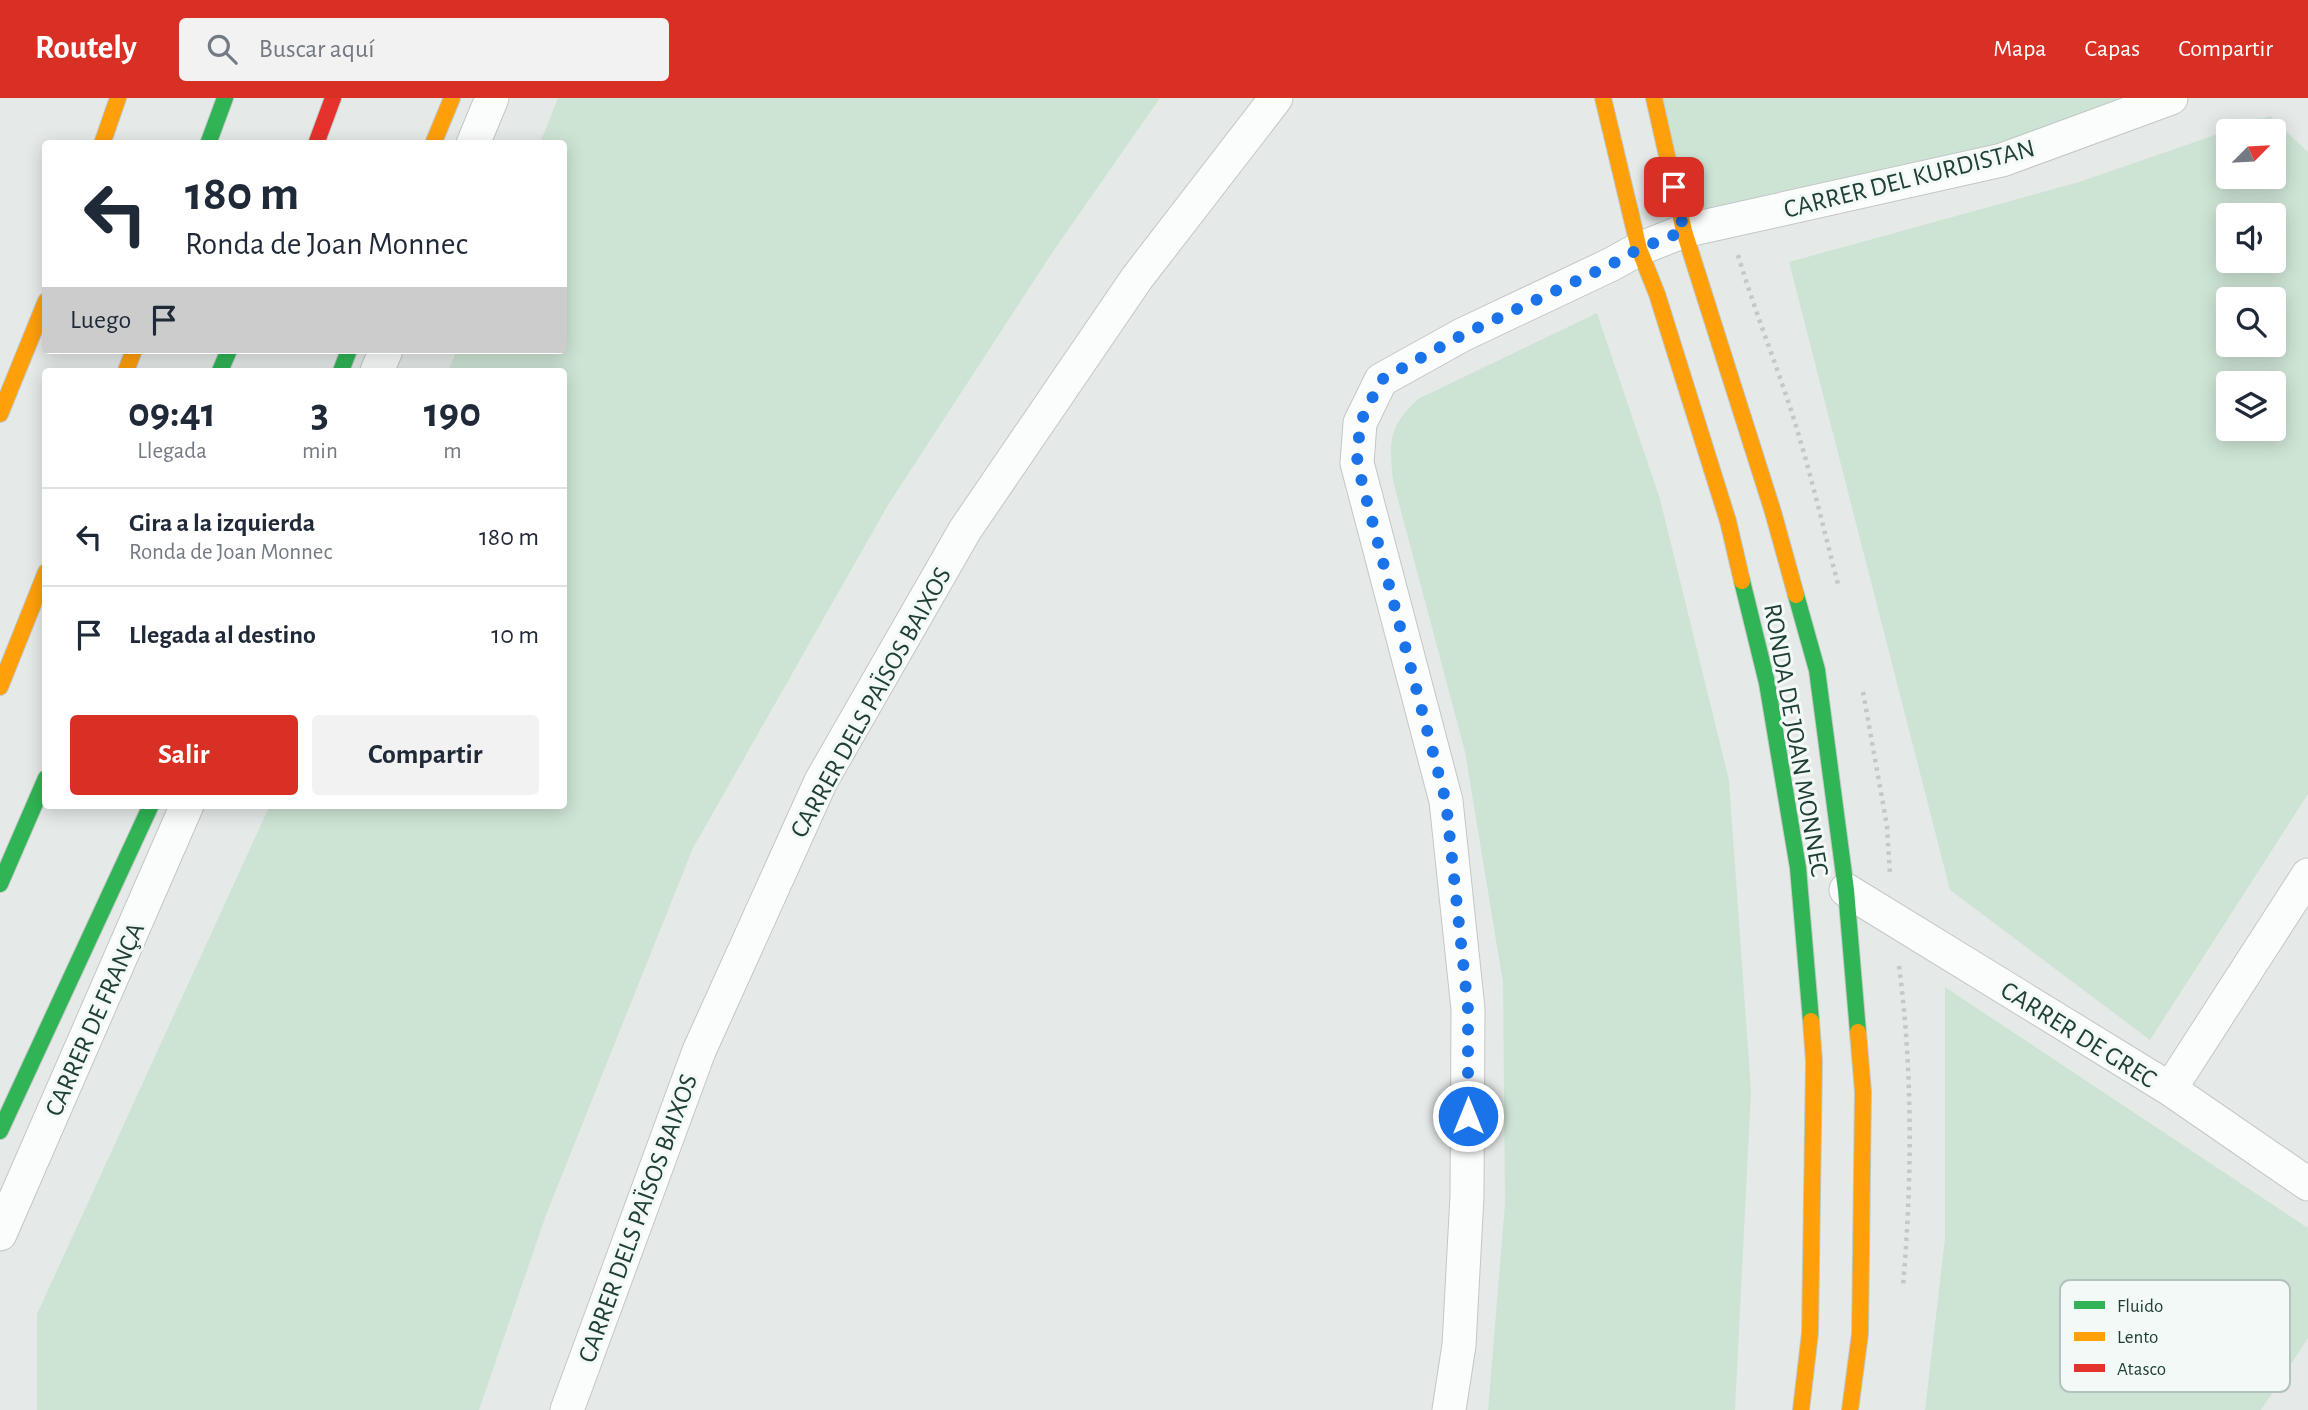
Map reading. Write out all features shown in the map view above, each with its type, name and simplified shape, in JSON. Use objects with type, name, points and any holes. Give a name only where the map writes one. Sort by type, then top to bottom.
[{"type":"main road","points":[[103,140],[118,98]]},
{"type":"main road","points":[[209,140],[225,98]]},
{"type":"main road","points":[[317,140],[333,98]]},
{"type":"main road","points":[[435,140],[452,98]]},
{"type":"main road","name":"RONDA DE JOAN MONNEC","points":[[1603,98],[1639,249],[1657,294],[1728,521],[1767,683],[1798,868],[1814,1061],[1810,1333],[1801,1410]]},
{"type":"main road","name":"RONDA DE JOAN MONNEC","points":[[1654,98],[1684,231],[1773,512],[1817,670],[1846,890],[1863,1091],[1860,1334],[1850,1410]]},
{"type":"main road","points":[[0,414],[42,311]]},
{"type":"main road","points":[[0,687],[42,582]]},
{"type":"main road","points":[[0,884],[42,787]]},
{"type":"main road","points":[[0,1130],[149,809]]},
{"type":"street","points":[[475,140],[492,98]]},
{"type":"street","name":"CARRER DELS PAÏSOS BAIXOS","points":[[567,1410],[699,1051],[821,781],[965,530],[1137,278],[1276,98]]},
{"type":"street","name":"CARRER DEL KURDISTAN","points":[[1449,1410],[1459,1345],[1467,1196],[1468,1009],[1446,802],[1357,463],[1360,423],[1381,380],[1462,335],[1639,249],[1684,231],[2002,160],[2171,98]]},
{"type":"street","name":"CARRER DE FRANÇA","points":[[0,1234],[185,809]]},
{"type":"street","points":[[2170,1089],[2308,875]]},
{"type":"street","name":"CARRER DE GREC","points":[[1846,890],[2170,1089],[2308,1184]]},
{"type":"green space","points":[[558,98],[1160,98],[1054,250],[888,505],[693,848],[546,1215],[479,1410],[37,1410],[37,1314],[268,809],[567,809],[567,368],[449,368],[455,354],[567,354],[567,140],[541,140]]},
{"type":"green space","points":[[1654,98],[2171,98],[1684,231]]},
{"type":"green space","points":[[2286,131],[2308,152],[2308,794],[2150,1040],[1950,890],[1789,262],[2079,182],[2216,135],[2216,189],[2286,189]]},
{"type":"green space","points":[[1597,313],[1660,499],[1729,780],[1751,1091],[1735,1410],[1488,1410],[1505,1204],[1503,983],[1465,752],[1393,481],[1391,445],[1401,418],[1418,399]]},
{"type":"green space","points":[[1945,987],[2308,1228],[2308,1338],[2290,1366],[2290,1280],[2060,1280],[2060,1392],[2273,1392],[2261,1410],[1925,1410],[1945,1238]]},
{"type":"traffic: fast","points":[[209,140],[225,98]]},
{"type":"traffic: fast","points":[[221,368],[227,354]]},
{"type":"traffic: fast","points":[[342,368],[347,354]]},
{"type":"traffic: fast","points":[[1742,581],[1767,683],[1798,868],[1811,1021]]},
{"type":"traffic: fast","points":[[1796,595],[1817,670],[1846,890],[1858,1032]]},
{"type":"traffic: fast","points":[[0,884],[42,787]]},
{"type":"traffic: fast","points":[[0,1131],[149,809]]},
{"type":"traffic: slow","points":[[103,140],[118,98]]},
{"type":"traffic: slow","points":[[435,140],[452,98]]},
{"type":"traffic: slow","points":[[1603,98],[1639,249],[1657,294],[1728,521],[1742,581]]},
{"type":"traffic: slow","points":[[1654,98],[1684,231],[1773,512],[1796,595]]},
{"type":"traffic: slow","points":[[0,414],[42,311]]},
{"type":"traffic: slow","points":[[127,368],[132,354]]},
{"type":"traffic: slow","points":[[0,687],[42,582]]},
{"type":"traffic: slow","points":[[1801,1410],[1810,1333],[1814,1061],[1811,1021]]},
{"type":"traffic: slow","points":[[1850,1410],[1860,1334],[1863,1092],[1858,1032]]},
{"type":"traffic: jam","points":[[317,140],[333,98]]},
{"type":"route","points":[[1468,1116],[1468,1009],[1446,802],[1357,463],[1360,423],[1381,380],[1462,335],[1639,249],[1684,231],[1674,187]]}]
